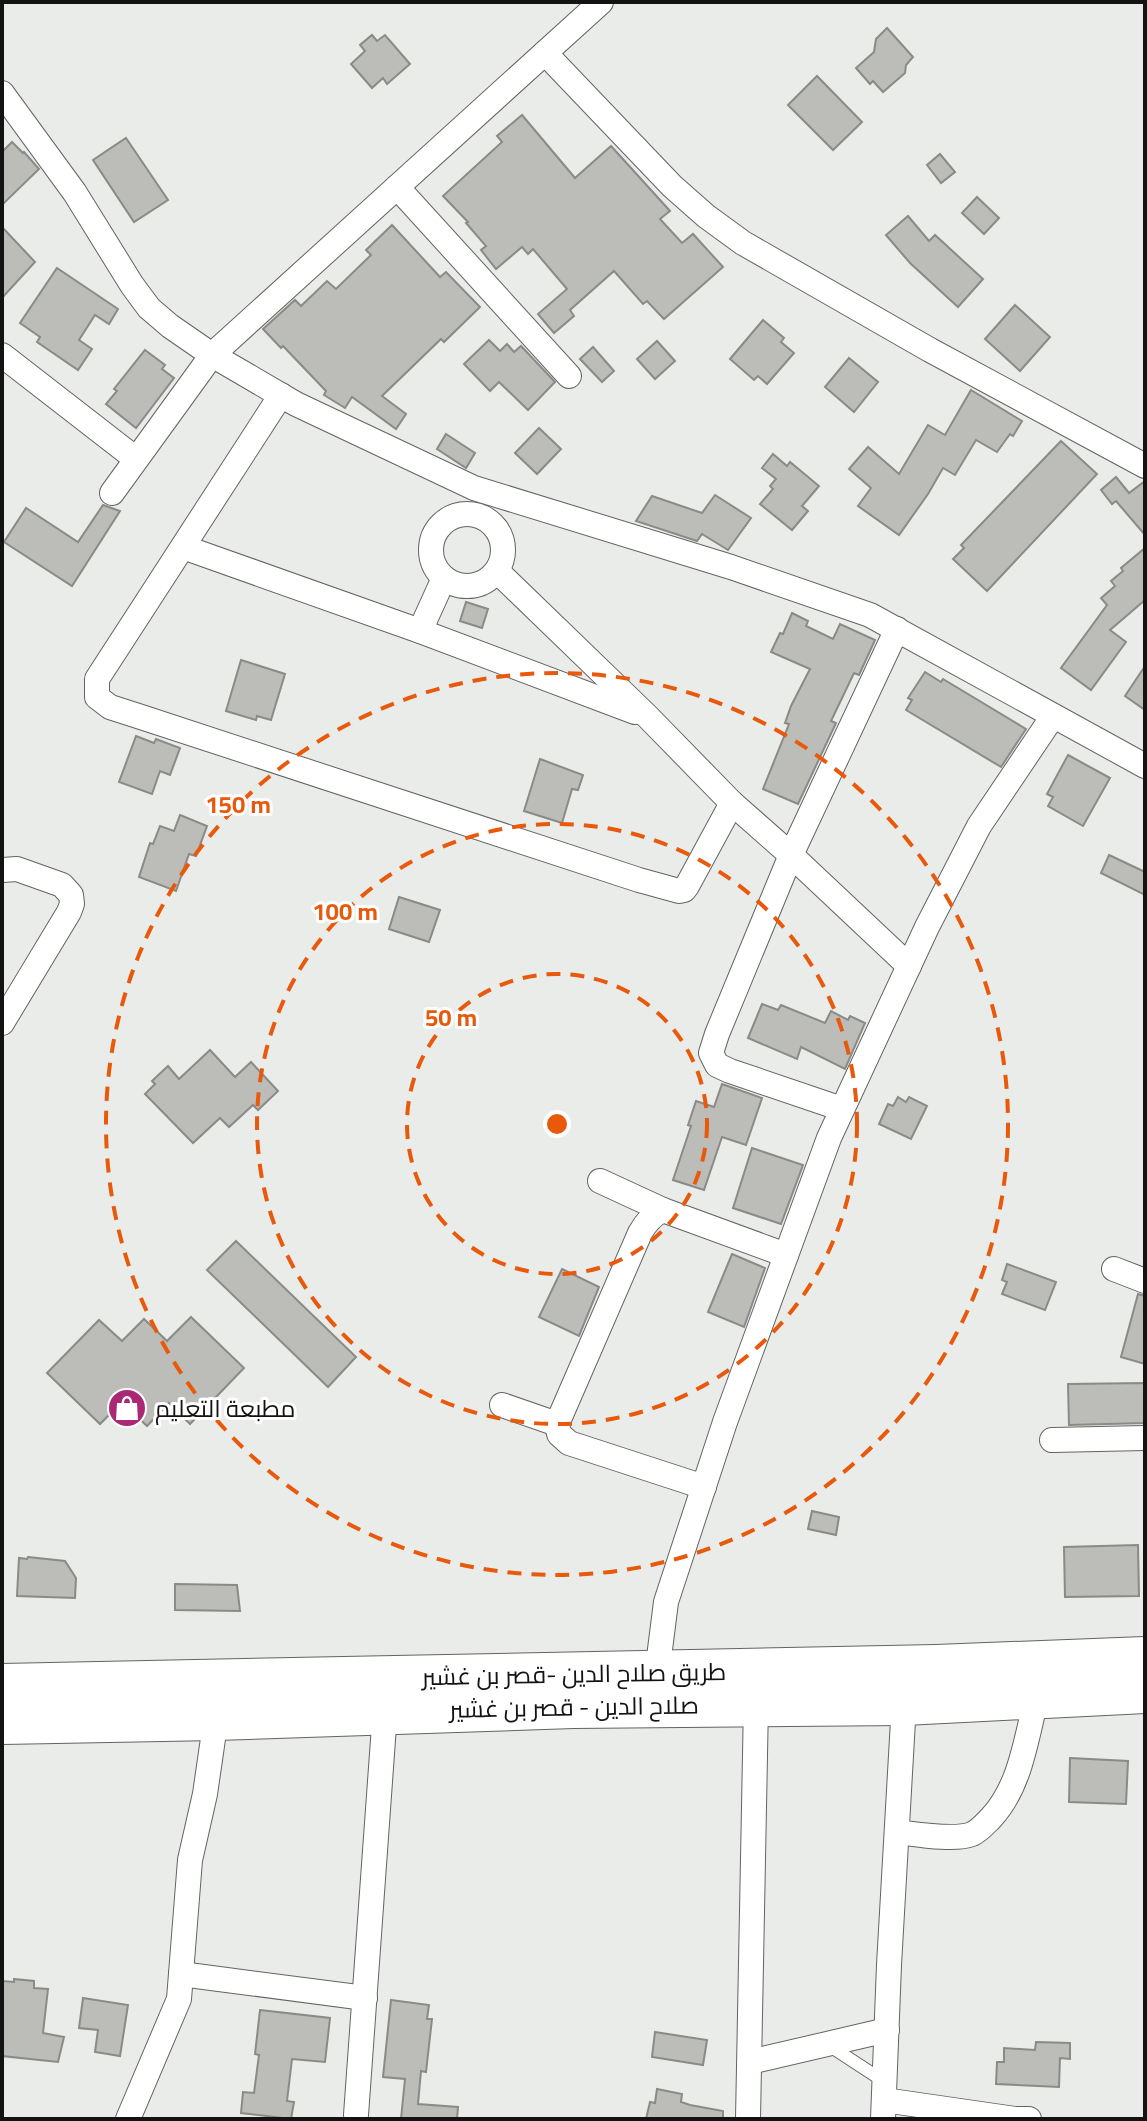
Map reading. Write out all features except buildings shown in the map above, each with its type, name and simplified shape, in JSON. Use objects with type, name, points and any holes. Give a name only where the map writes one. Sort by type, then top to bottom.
[{"type":"highway","name":"طريق صلاح الدين -قصر بن غشير","points":[[2,1686],[936,1667],[1145,1659]]},
{"type":"highway","name":"صلاح الدين - قصر بن غشير","points":[[2,1722],[756,1703],[904,1703],[1145,1691]]},
{"type":"street","points":[[112,493],[212,355],[601,2]]},
{"type":"street","points":[[545,53],[672,186],[743,243],[930,350],[1142,459]]},
{"type":"street","points":[[2,93],[75,193],[149,308],[212,355],[281,395],[474,488],[731,567],[870,615],[1145,766]]},
{"type":"street","points":[[397,187],[569,376]]},
{"type":"street","points":[[2,355],[136,459]]},
{"type":"street","points":[[281,395],[97,679],[97,697],[110,707],[679,891],[687,886],[732,803]]},
{"type":"street","points":[[468,513],[474,488]]},
{"type":"street","points":[[468,513],[487,519],[500,533],[504,552],[497,571],[487,581],[472,586],[457,585],[444,578],[436,570],[432,559],[433,537],[439,527],[457,514],[468,513]]},
{"type":"street","points":[[183,547],[647,716]]},
{"type":"street","points":[[497,571],[732,803],[909,966]]},
{"type":"street","points":[[420,631],[444,578]]},
{"type":"street","points":[[842,1109],[717,1065],[711,1053],[791,855],[897,629]]},
{"type":"street","points":[[657,1673],[666,1602],[725,1422],[829,1138],[909,966],[979,826],[1053,716]]},
{"type":"street","points":[[2,870],[17,869],[62,885],[71,895],[72,904],[2,1023]]},
{"type":"street","points":[[600,1181],[663,1210],[786,1255]]},
{"type":"street","points":[[663,1210],[655,1213],[640,1233],[557,1424],[559,1434],[569,1443],[704,1487]]},
{"type":"street","points":[[1114,1269],[1145,1281]]},
{"type":"street","points":[[502,1405],[557,1424]]},
{"type":"street","points":[[1052,1440],[1145,1438]]},
{"type":"street","points":[[897,1832],[960,1836],[972,1834],[982,1827],[997,1811],[1015,1780],[1037,1696]]},
{"type":"street","points":[[748,2119],[756,1703]]},
{"type":"street","points":[[904,1703],[884,2101],[1029,2119]]},
{"type":"street","points":[[356,2115],[385,1712]]},
{"type":"street","points":[[128,2119],[179,1999],[190,1860],[205,1794],[216,1718]]},
{"type":"street","points":[[181,1974],[365,1998]]},
{"type":"street","points":[[750,2062],[887,2030]]},
{"type":"lane","points":[[828,2044],[884,2101]]},
{"type":"place","name":"مطبعة التعليم","points":[[127,1408]]}]
